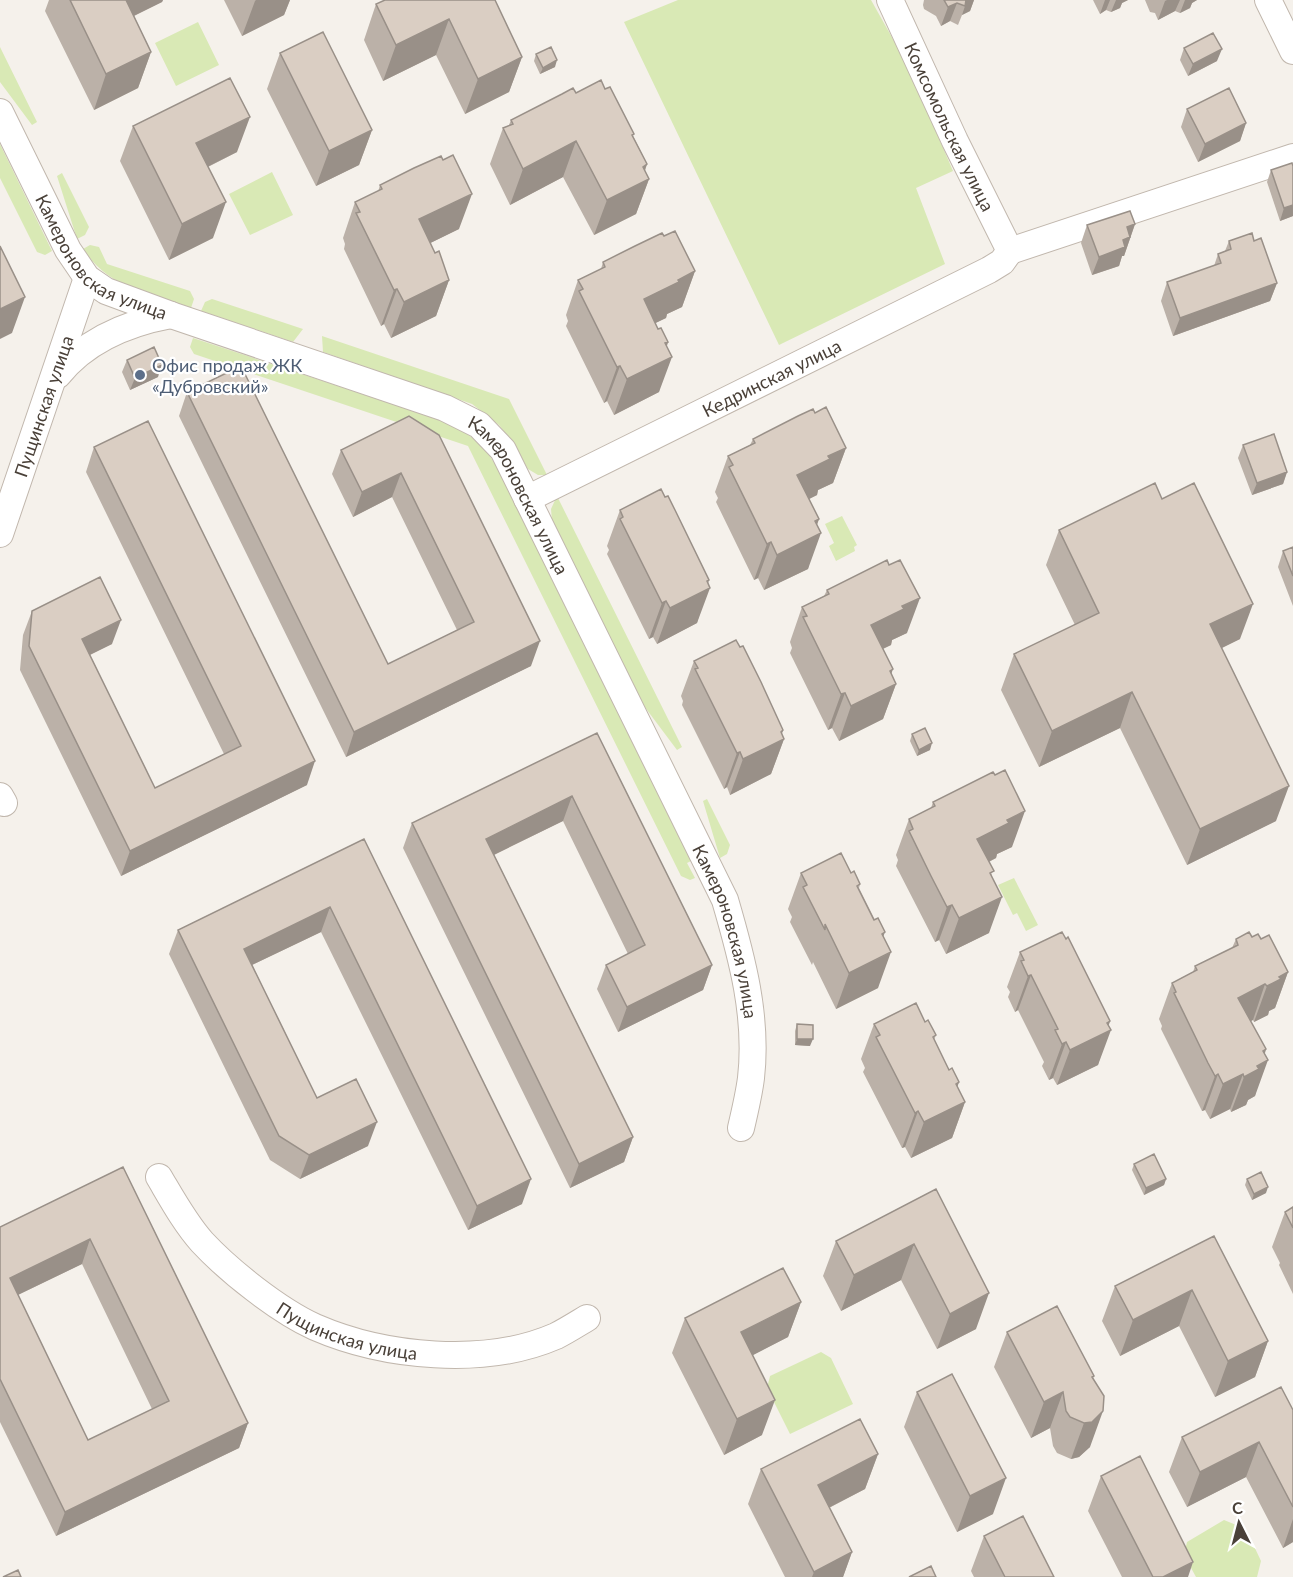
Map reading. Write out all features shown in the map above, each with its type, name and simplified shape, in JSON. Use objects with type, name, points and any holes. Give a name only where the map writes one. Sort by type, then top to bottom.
[{"type":"street","name":"Комсомольская улица","points":[[890,0],[955,141],[1010,251]]},
{"type":"street","points":[[1268,0],[1293,51]]},
{"type":"street","name":"Камероновская улица","points":[[0,112],[68,250],[87,278],[106,291],[445,408],[470,419],[492,437],[502,450],[725,900],[746,980],[752,1019],[751,1078],[741,1128]]},
{"type":"street","points":[[1010,251],[1293,157]]},
{"type":"street","name":"Кедринская улица","points":[[527,499],[989,270],[1002,262],[1010,251]]},
{"type":"street","name":"Пущинская улица","points":[[0,534],[87,278]]},
{"type":"street","points":[[51,383],[71,359],[89,345],[130,325],[171,315]]},
{"type":"street","name":"Пущинская улица","points":[[159,1177],[177,1208],[202,1241],[250,1286],[315,1327],[405,1353],[462,1356],[512,1350],[555,1336],[587,1318]]},
{"type":"green space","points":[[678,0],[871,0],[907,64],[953,171],[916,188],[945,264],[779,345],[624,22]]},
{"type":"green space","points":[[198,22],[219,65],[176,86],[155,43]]},
{"type":"green space","points":[[0,47],[37,122],[32,125],[0,82]]},
{"type":"green space","points":[[0,144],[52,251],[45,255],[37,252],[0,178]]},
{"type":"green space","points":[[272,172],[293,215],[250,235],[229,194]]},
{"type":"green space","points":[[62,173],[89,227],[85,235],[77,239],[57,176]]},
{"type":"green space","points":[[90,245],[99,247],[107,264],[190,291],[194,299],[191,308],[131,288],[105,273],[83,249]]},
{"type":"green space","points":[[212,299],[303,329],[293,342],[201,311],[205,302]]},
{"type":"green space","points":[[322,336],[509,399],[547,475],[538,475],[528,469],[499,425],[472,404],[323,352]]},
{"type":"green space","points":[[193,338],[444,421],[479,443],[495,464],[691,861],[687,863],[695,878],[690,880],[681,876],[468,446],[194,354],[190,347]]},
{"type":"green space","points":[[557,496],[682,747],[677,750],[644,706],[552,521],[551,509]]},
{"type":"green space","points":[[842,516],[857,545],[854,547],[855,551],[836,561],[829,546],[834,543],[825,524]]},
{"type":"green space","points":[[707,799],[730,845],[727,854],[720,858],[703,801]]},
{"type":"green space","points":[[1014,878],[1038,925],[1026,931],[1017,913],[1013,915],[998,885]]},
{"type":"green space","points":[[821,1352],[831,1358],[853,1404],[790,1434],[767,1388],[770,1376]]},
{"type":"green space","points":[[1224,1520],[1246,1529],[1261,1561],[1257,1577],[1196,1577],[1184,1555],[1187,1542]]},
{"type":"building","points":[[70,0],[126,0],[151,52],[106,74]]},
{"type":"building","points":[[385,0],[495,0],[522,57],[478,79],[449,19],[396,45],[376,4]]},
{"type":"building","points":[[944,0],[966,0],[965,6],[957,3],[948,7]]},
{"type":"building","points":[[323,32],[372,130],[329,151],[280,53]]},
{"type":"building","points":[[1213,33],[1222,49],[1193,64],[1184,48]]},
{"type":"building","points":[[551,47],[557,60],[543,68],[536,54]]},
{"type":"building","points":[[230,78],[250,117],[196,143],[226,202],[182,224],[133,126]]},
{"type":"building","points":[[601,80],[605,89],[610,87],[634,134],[632,135],[647,164],[643,167],[649,179],[607,200],[576,141],[523,169],[503,128],[513,124],[511,120],[573,88],[576,93]]},
{"type":"building","points":[[1229,88],[1246,123],[1205,144],[1187,109]]},
{"type":"building","points":[[453,155],[472,194],[419,219],[435,253],[439,251],[449,280],[404,302],[397,289],[394,290],[356,213],[360,212],[355,202],[382,189],[380,185],[414,168],[441,156],[443,160]]},
{"type":"building","points":[[1292,163],[1293,205],[1284,208],[1271,170]]},
{"type":"building","points":[[1130,211],[1135,224],[1127,227],[1130,237],[1123,240],[1125,247],[1099,257],[1087,225]]},
{"type":"building","points":[[675,231],[695,271],[678,280],[679,282],[644,299],[658,329],[661,328],[668,342],[665,343],[672,357],[627,379],[620,366],[617,367],[579,291],[583,289],[578,280],[605,267],[603,262],[662,233],[664,236]]},
{"type":"building","points":[[1252,233],[1254,241],[1261,238],[1277,283],[1180,318],[1167,282],[1221,263],[1218,254],[1231,249],[1229,241]]},
{"type":"building","points":[[0,246],[25,297],[0,309]]},
{"type":"building","points":[[154,347],[162,365],[135,378],[127,360]]},
{"type":"building","points":[[241,366],[388,664],[474,622],[401,473],[362,492],[341,450],[409,416],[439,435],[540,641],[354,732],[187,392]]},
{"type":"building","points":[[826,407],[846,448],[828,456],[830,459],[797,475],[819,519],[815,521],[821,533],[777,555],[771,542],[767,544],[729,467],[733,465],[728,456],[755,443],[753,439],[798,416],[813,409],[815,413]]},
{"type":"building","points":[[148,421],[315,761],[130,851],[29,646],[32,611],[100,577],[121,620],[82,639],[155,788],[241,746],[94,447]]},
{"type":"building","points":[[1274,434],[1287,472],[1257,483],[1243,445]]},
{"type":"building","points":[[1155,483],[1162,499],[1194,483],[1253,604],[1210,624],[1289,786],[1200,829],[1132,692],[1052,731],[1014,654],[1099,613],[1059,530]]},
{"type":"building","points":[[661,489],[665,497],[668,496],[675,510],[709,580],[707,581],[710,588],[670,608],[666,601],[662,603],[620,519],[623,517],[620,510]]},
{"type":"building","points":[[1293,547],[1293,576],[1283,551]]},
{"type":"building","points":[[887,560],[889,565],[900,560],[920,598],[902,606],[904,609],[871,625],[893,669],[890,671],[896,684],[851,706],[845,693],[841,694],[803,617],[807,616],[802,607],[829,594],[827,590]]},
{"type":"building","points":[[736,640],[740,647],[743,646],[761,682],[783,730],[781,732],[784,739],[743,759],[740,752],[737,753],[695,669],[698,668],[694,661]]},
{"type":"building","points":[[925,728],[932,743],[919,750],[912,734]]},
{"type":"building","points":[[597,733],[712,965],[627,1007],[606,965],[645,945],[572,796],[486,839],[633,1137],[579,1164],[412,823]]},
{"type":"building","points":[[1005,770],[1025,811],[1007,820],[1009,823],[977,839],[994,871],[990,873],[1002,897],[959,918],[952,905],[947,907],[931,876],[909,831],[913,829],[909,819],[935,806],[933,802],[993,772],[995,775]]},
{"type":"building","points":[[364,839],[531,1179],[477,1206],[330,907],[244,949],[317,1098],[356,1079],[377,1122],[309,1155],[279,1136],[178,930]]},
{"type":"building","points":[[841,853],[851,873],[854,871],[860,884],[857,886],[874,920],[878,918],[885,932],[882,934],[891,952],[849,973],[825,924],[825,930],[803,887],[807,885],[801,873]]},
{"type":"building","points":[[1062,932],[1066,939],[1068,937],[1110,1021],[1107,1023],[1111,1030],[1070,1050],[1066,1042],[1062,1044],[1055,1030],[1058,1029],[1031,975],[1028,976],[1021,961],[1024,960],[1020,952]]},
{"type":"building","points":[[1249,932],[1252,937],[1258,934],[1261,939],[1269,935],[1288,972],[1279,977],[1281,979],[1267,986],[1265,984],[1238,998],[1266,1049],[1263,1051],[1268,1060],[1257,1066],[1259,1069],[1244,1077],[1243,1074],[1223,1084],[1218,1074],[1215,1076],[1208,1063],[1174,993],[1176,992],[1172,983],[1197,970],[1195,966],[1238,945],[1236,939]]},
{"type":"building","points":[[916,1003],[925,1022],[928,1020],[936,1035],[933,1037],[949,1070],[952,1068],[959,1082],[956,1084],[965,1102],[924,1122],[918,1111],[915,1113],[876,1037],[880,1035],[874,1024]]},
{"type":"building","points":[[797,1024],[813,1025],[813,1039],[797,1039]]},
{"type":"building","points":[[1154,1154],[1166,1179],[1146,1188],[1134,1164]]},
{"type":"building","points":[[123,1167],[248,1423],[65,1512],[0,1379],[0,1227]],"holes":[[[90,1239],[169,1401],[88,1440],[10,1278]]]},
{"type":"building","points":[[1261,1172],[1268,1187],[1254,1194],[1247,1179]]},
{"type":"building","points":[[936,1189],[989,1293],[950,1314],[914,1244],[854,1275],[836,1241]]},
{"type":"building","points":[[1293,1207],[1293,1228],[1285,1212]]},
{"type":"building","points":[[1214,1236],[1268,1341],[1228,1361],[1192,1290],[1133,1320],[1115,1286]]},
{"type":"building","points":[[783,1268],[801,1302],[741,1332],[775,1400],[737,1419],[685,1318]]},
{"type":"building","points":[[1057,1306],[1094,1376],[1092,1377],[1104,1396],[1103,1411],[1092,1422],[1084,1423],[1070,1417],[1066,1411],[1063,1392],[1044,1402],[1007,1332]]},
{"type":"building","points":[[952,1374],[1006,1478],[970,1496],[917,1392]]},
{"type":"building","points":[[1281,1387],[1293,1410],[1293,1507],[1259,1442],[1200,1472],[1182,1437]]},
{"type":"building","points":[[860,1419],[878,1454],[818,1485],[852,1552],[814,1572],[761,1469]]},
{"type":"building","points":[[1140,1456],[1193,1562],[1163,1577],[1153,1577],[1101,1476]]},
{"type":"building","points":[[1023,1516],[1054,1577],[1005,1577],[984,1536]]},
{"type":"building","points":[[931,1566],[936,1577],[909,1577]]},
{"type":"building","points":[[18,1570],[21,1577],[3,1577]]},
{"type":"place","name":"Офис продаж ЖК «Дубровский»","points":[[140,375]]}]
